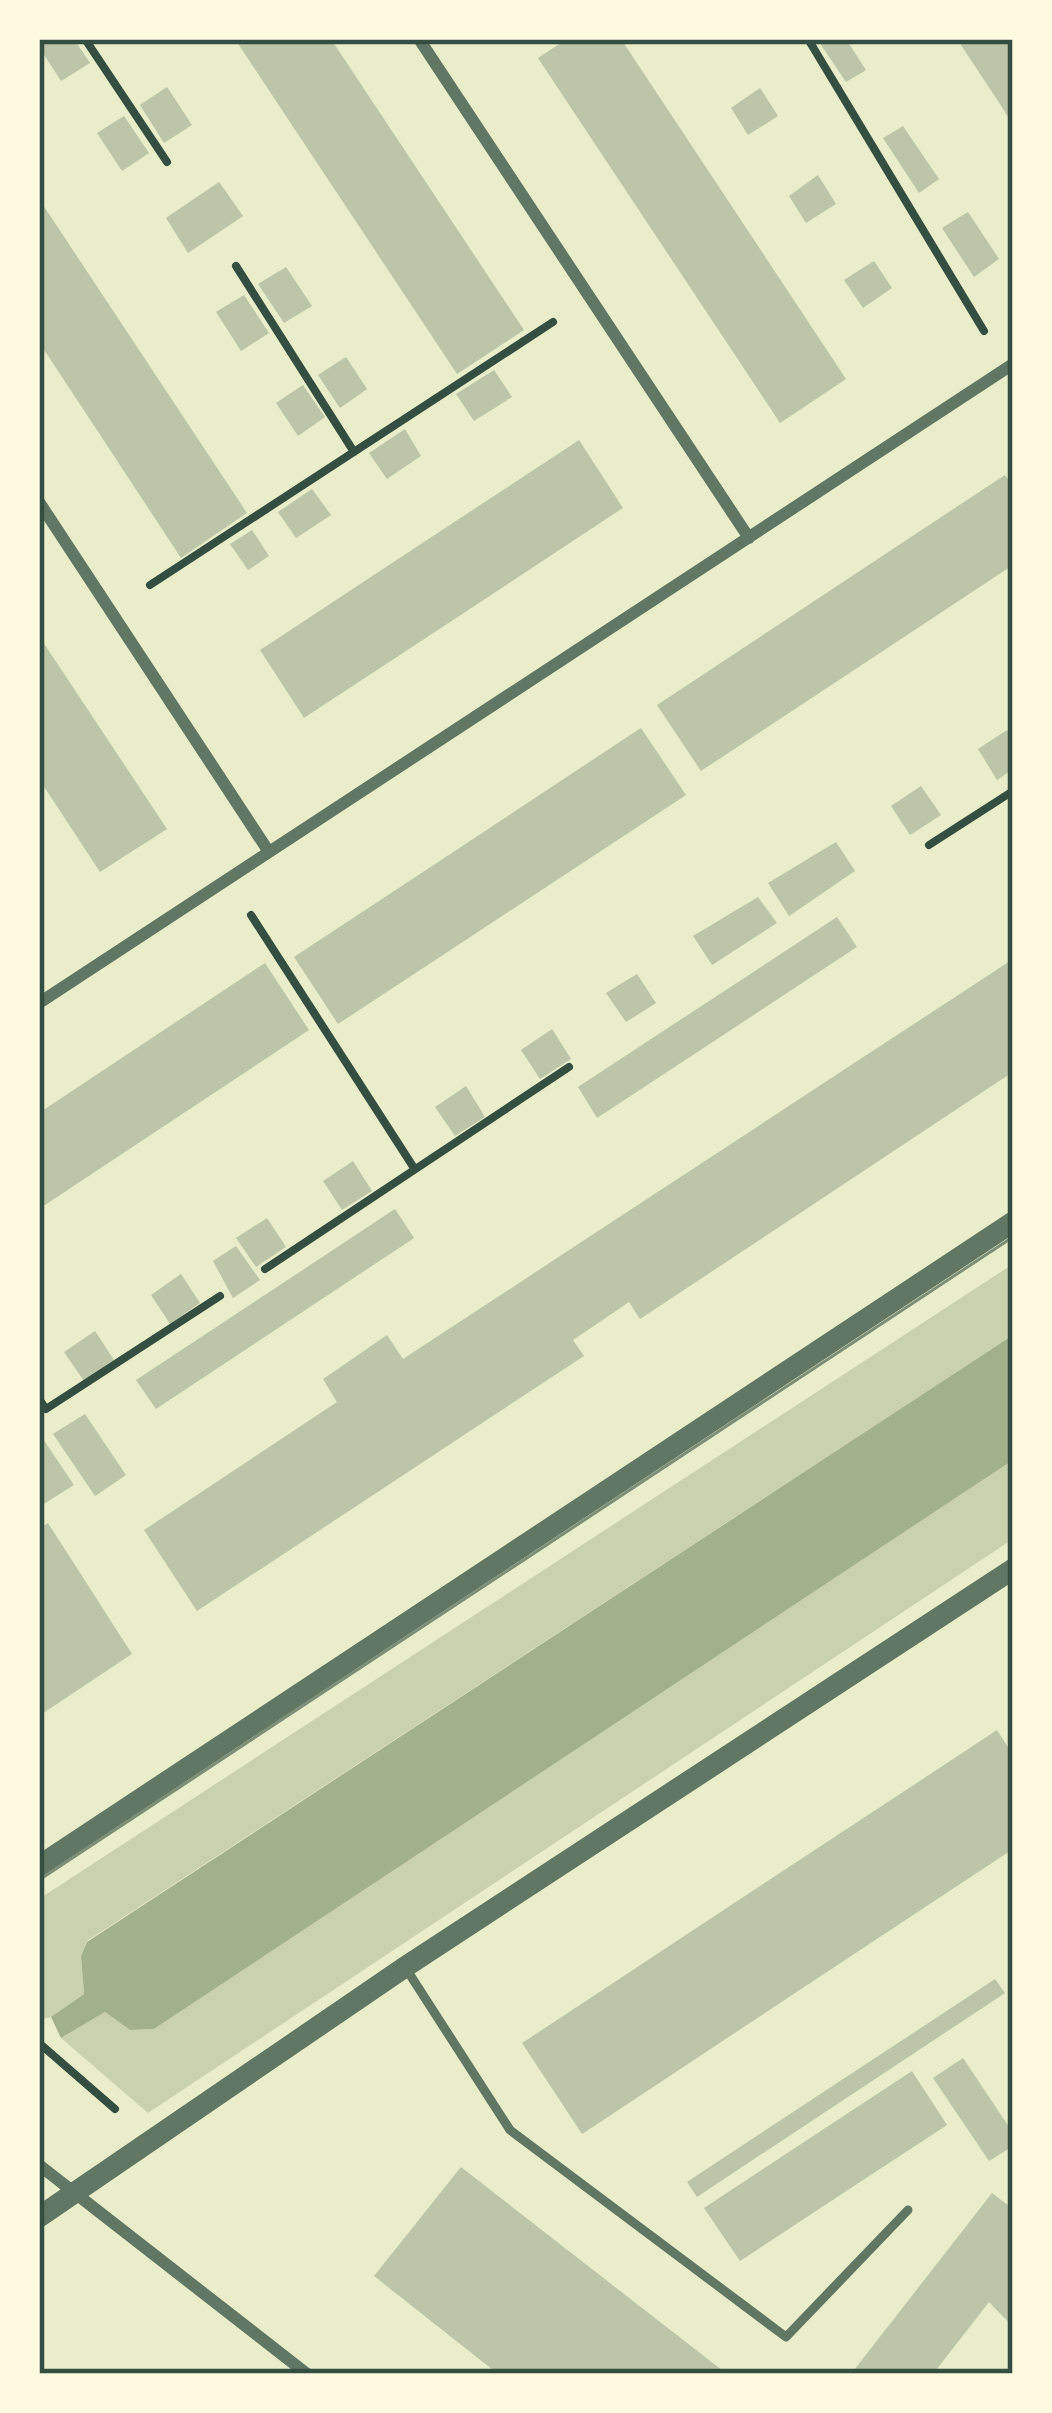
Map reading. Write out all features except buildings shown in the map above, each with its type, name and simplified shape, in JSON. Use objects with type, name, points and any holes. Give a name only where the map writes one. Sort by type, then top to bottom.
[{"type":"street","points":[[418,39],[748,538]]},
{"type":"street","points":[[39,1004],[1010,366]]},
{"type":"street","points":[[39,502],[269,852]]},
{"type":"street","points":[[39,1866],[1013,1222]]},
{"type":"street","points":[[39,2217],[405,1966],[1009,1581]]},
{"type":"street","points":[[39,2164],[307,2374]]},
{"type":"lane","points":[[405,1966],[510,2130],[786,2337],[908,2210]]},
{"type":"path","points":[[85,39],[167,162]]},
{"type":"path","points":[[808,39],[1010,366]]},
{"type":"path","points":[[236,266],[354,452]]},
{"type":"path","points":[[150,585],[589,298]]},
{"type":"path","points":[[929,845],[1013,791]]},
{"type":"path","points":[[227,879],[414,1168]]},
{"type":"path","points":[[265,1269],[569,1067]]},
{"type":"path","points":[[39,1399],[46,1409],[220,1296]]},
{"type":"path","points":[[39,2043],[152,2141]]},
{"type":"shaded area","points":[[1013,1264],[1013,1335],[87,1941],[81,1956],[84,1994],[39,2020],[39,1899]]},
{"type":"shaded area","points":[[1013,1335],[1013,1460],[154,2029],[130,2030],[105,2012],[61,2038],[51,2017],[84,1994],[81,1956],[87,1942]]},
{"type":"shaded area","points":[[1013,1460],[1013,1539],[148,2113],[61,2038],[105,2012],[130,2030],[154,2029]]},
{"type":"tram line","points":[[39,1880],[1013,1237]]}]
